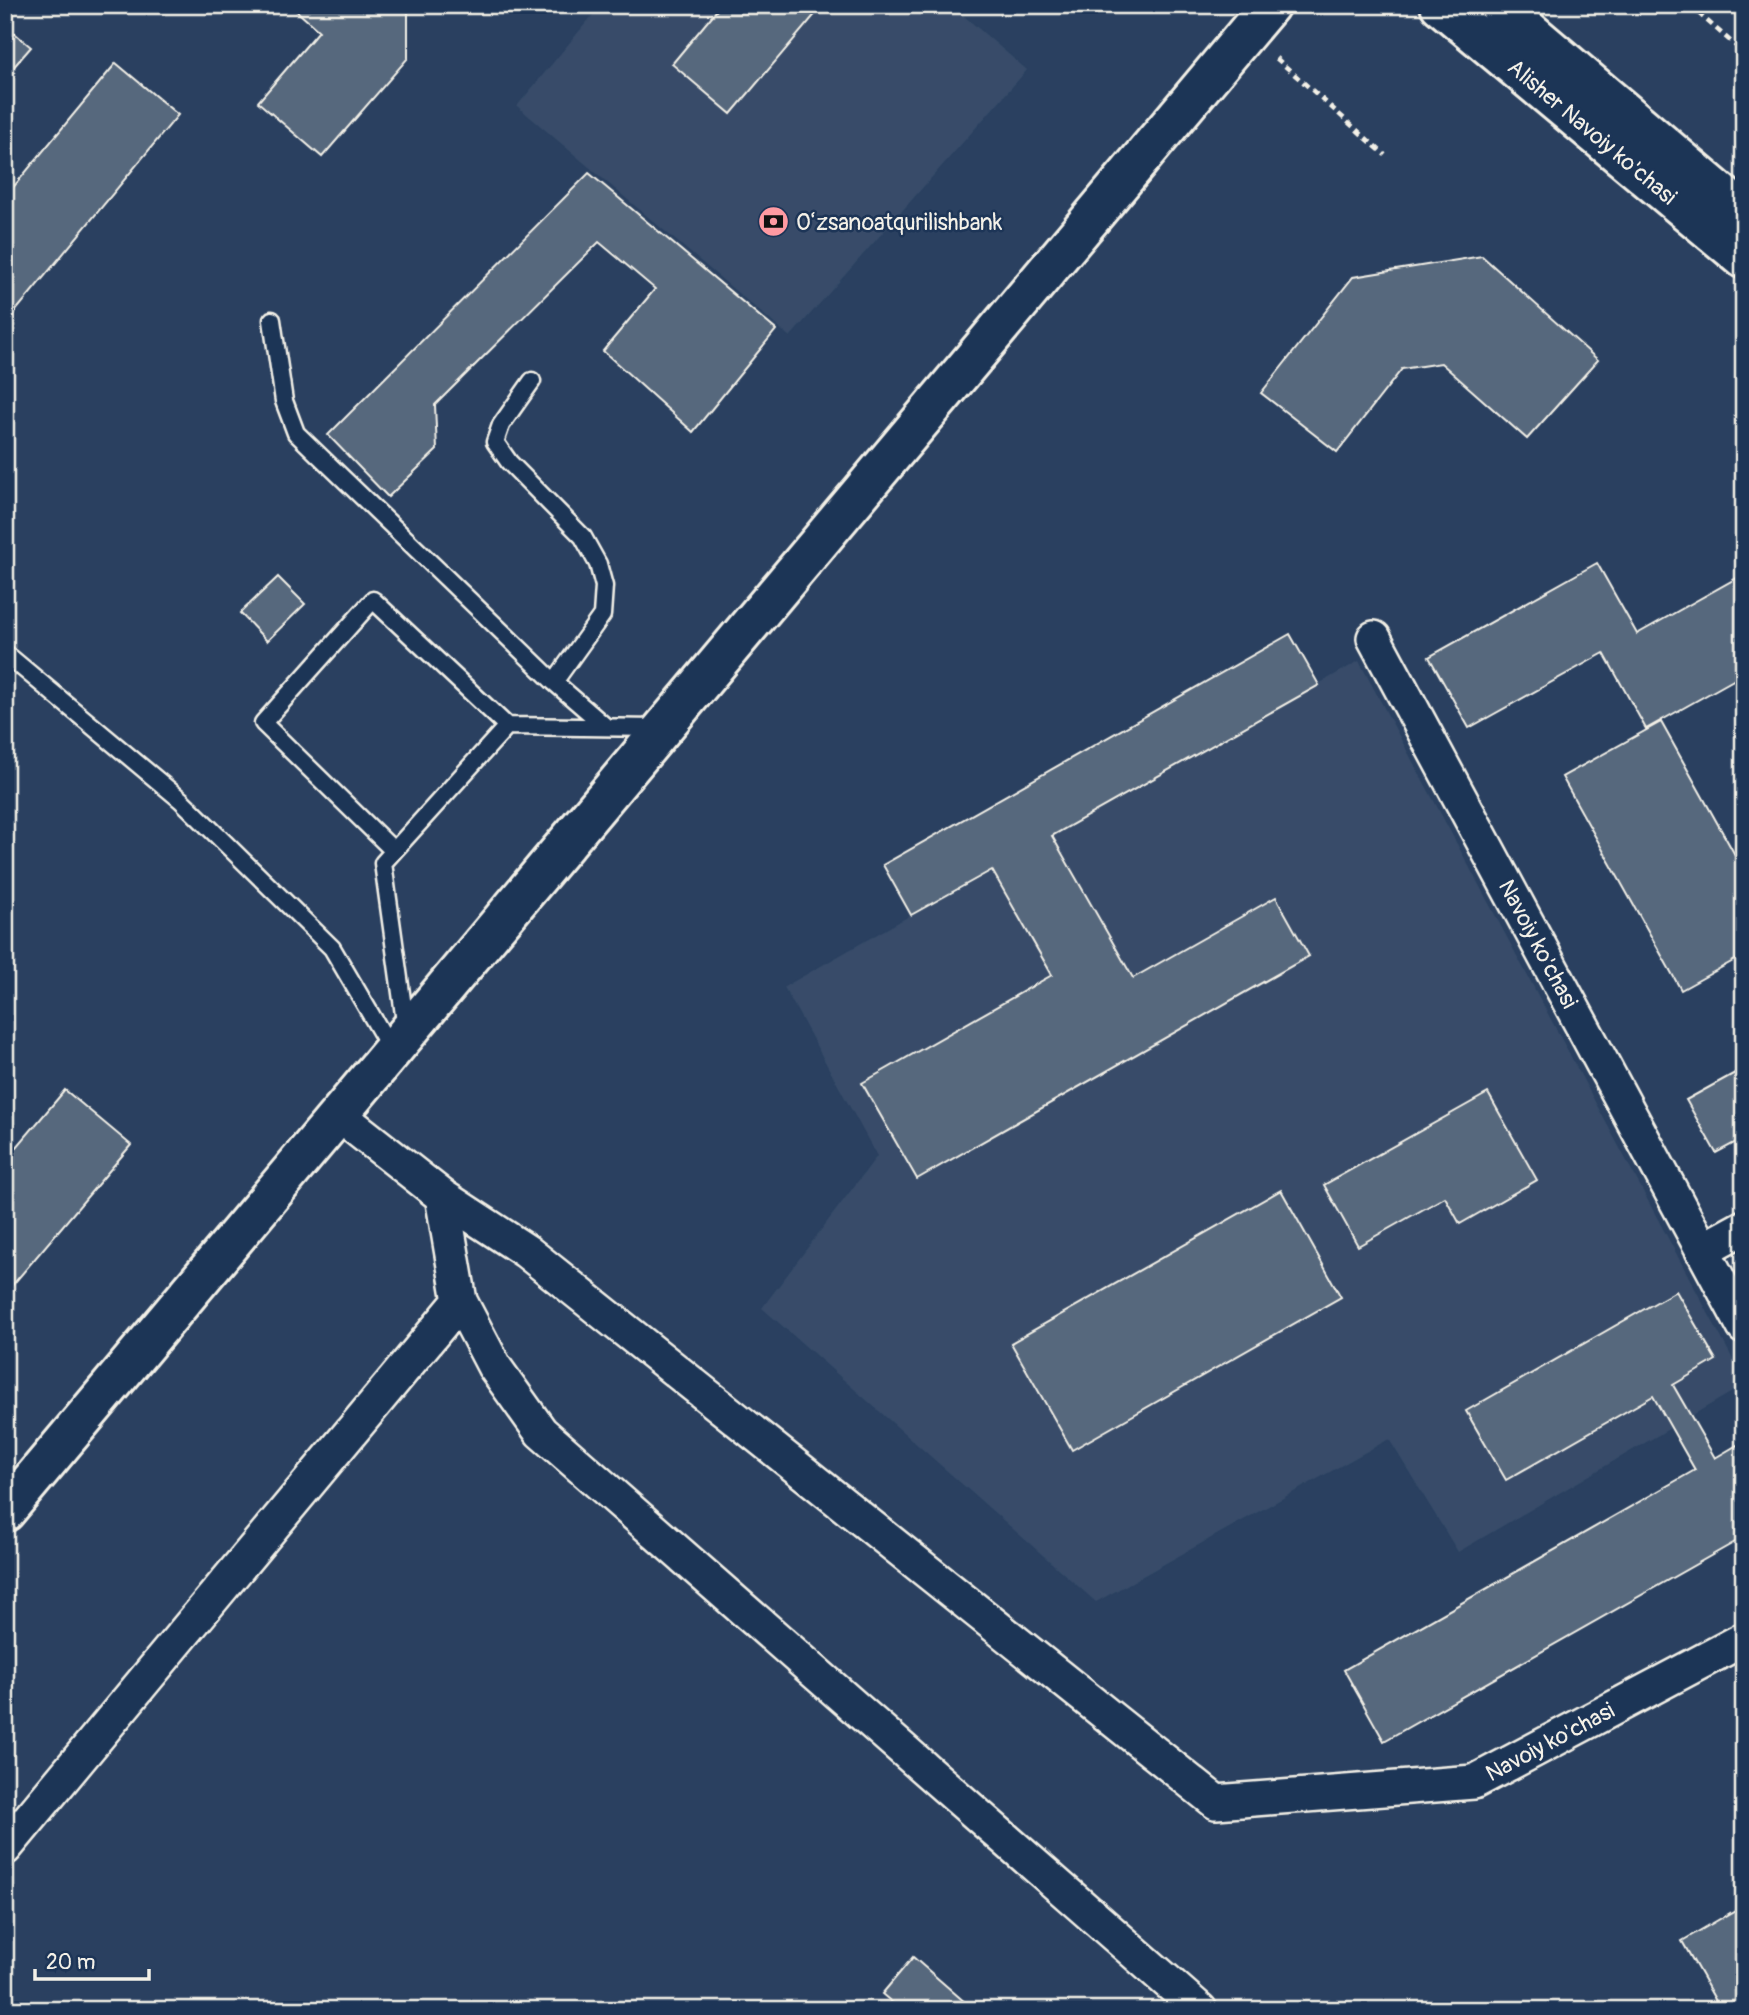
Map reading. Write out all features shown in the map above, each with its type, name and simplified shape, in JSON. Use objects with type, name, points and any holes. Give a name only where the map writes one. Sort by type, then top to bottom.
[{"type":"street","name":"Alisher Navoiy ko'chasi","points":[[1440,5],[1744,259]]},
{"type":"street","name":"Alisher Navoiy ko'chasi","points":[[1499,5],[1744,213]]},
{"type":"street","points":[[5,1512],[1258,19]]},
{"type":"street","name":"Navoiy ko'chasi","points":[[1374,638],[1744,1327]]},
{"type":"street","points":[[339,1115],[442,1196],[460,1301],[494,1366],[541,1433],[1200,2010]]},
{"type":"street","name":"Navoiy ko'chasi","points":[[442,1196],[526,1251],[1216,1802],[1474,1782],[1744,1639]]},
{"type":"street","points":[[1702,1250],[1744,1227]]},
{"type":"street","points":[[5,1848],[460,1301]]},
{"type":"lane","points":[[272,320],[285,401],[296,433],[554,682],[606,727]]},
{"type":"lane","points":[[532,380],[501,425],[495,442],[509,462],[583,537],[598,564],[604,586],[602,615],[554,682]]},
{"type":"lane","points":[[394,851],[263,723],[373,600],[507,726],[663,728]]},
{"type":"lane","points":[[5,653],[181,800],[332,948],[400,1043]]},
{"type":"lane","points":[[400,1043],[383,863],[507,726]]},
{"type":"path","points":[[1689,5],[1744,53]]},
{"type":"path","points":[[1258,19],[1385,155]]},
{"type":"shaded area","name":"Oʻzsanoatqurilishbank","points":[[601,5],[951,5],[1027,70],[790,337],[517,106]]},
{"type":"shaded area","points":[[1359,661],[1744,1380],[1744,1385],[1458,1552],[1389,1439],[1096,1602],[762,1308],[877,1156],[784,987]]},
{"type":"building","points":[[290,5],[408,7],[408,58],[322,157],[258,102],[319,31]]},
{"type":"building","points":[[721,5],[823,5],[731,114],[672,64]]},
{"type":"building","points":[[5,25],[31,47],[5,77]]},
{"type":"building","points":[[116,63],[178,115],[5,324],[5,197]]},
{"type":"building","points":[[589,173],[776,330],[693,432],[603,351],[655,289],[599,242],[435,405],[437,450],[388,497],[328,435]]},
{"type":"building","points":[[1482,256],[1598,360],[1527,439],[1441,363],[1402,369],[1337,452],[1261,393],[1353,277]]},
{"type":"building","points":[[1597,563],[1637,634],[1744,574],[1744,674],[1646,729],[1604,653],[1469,728],[1429,657]]},
{"type":"building","points":[[278,577],[305,604],[267,641],[240,613]]},
{"type":"building","points":[[1290,634],[1319,685],[1052,836],[1133,978],[1276,897],[1309,956],[917,1179],[862,1083],[1052,975],[992,870],[911,915],[883,865]]},
{"type":"building","points":[[1661,722],[1744,871],[1744,955],[1681,990],[1562,777]]},
{"type":"building","points":[[1744,1068],[1744,1138],[1716,1153],[1686,1100]]},
{"type":"building","points":[[65,1090],[131,1145],[5,1294],[5,1161]]},
{"type":"building","points":[[1488,1093],[1537,1180],[1460,1224],[1445,1197],[1358,1246],[1324,1185]]},
{"type":"building","points":[[1281,1190],[1341,1297],[1072,1450],[1011,1343]]},
{"type":"building","points":[[1676,1291],[1716,1360],[1673,1385],[1715,1458],[1744,1441],[1744,1537],[1384,1741],[1344,1670],[1695,1470],[1653,1396],[1506,1480],[1466,1411]]},
{"type":"building","points":[[1744,1905],[1744,2001],[1728,2010],[1721,2010],[1682,1941]]},
{"type":"building","points":[[913,1957],[974,2010],[901,2010],[882,1994]]},
{"type":"place","name":"Oʻzsanoatqurilishbank","points":[[773,222]]}]
